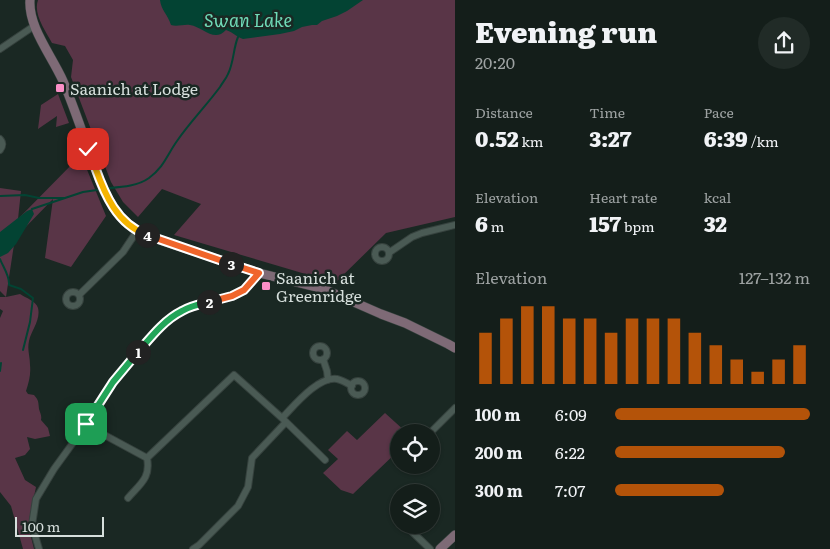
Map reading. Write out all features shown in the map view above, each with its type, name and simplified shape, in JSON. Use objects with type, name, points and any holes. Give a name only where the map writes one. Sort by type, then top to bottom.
[{"type":"main road","points":[[30,0],[34,26],[63,82],[103,189],[124,221],[137,231],[259,273],[329,291],[405,323],[455,348]]},
{"type":"main road","points":[[440,549],[455,534]]},
{"type":"street","points":[[0,49],[34,26]]},
{"type":"street","points":[[0,139],[3,145],[0,150]]},
{"type":"street","points":[[390,252],[412,237],[455,225]]},
{"type":"street","points":[[79,296],[123,252],[137,231]]},
{"type":"street","points":[[39,549],[32,525],[36,499],[113,382],[155,332],[181,311],[232,296],[244,290],[259,273]]},
{"type":"street","points":[[323,359],[328,380]]},
{"type":"street","points":[[148,458],[234,375],[325,460]]},
{"type":"street","points":[[194,549],[238,506],[248,487],[252,458],[314,387],[322,382],[337,379],[352,386]]},
{"type":"street","points":[[439,424],[455,408]]},
{"type":"street","points":[[86,424],[148,458]]},
{"type":"street","points":[[128,498],[147,476],[149,468],[148,458]]},
{"type":"street","points":[[415,534],[430,549]]},
{"type":"shaded area","points":[[38,0],[455,0],[455,217],[386,233],[334,284],[174,235],[201,204],[162,189],[138,217],[123,202],[111,182],[71,77],[73,60],[65,46],[52,43],[38,16]]},
{"type":"shaded area","points":[[58,94],[69,123],[56,127],[57,116],[38,129],[41,105]]},
{"type":"shaded area","points":[[81,155],[106,216],[71,267],[45,258],[53,199],[15,238],[6,297],[0,291],[0,188],[21,191],[18,219]]},
{"type":"shaded area","points":[[20,294],[35,303],[39,312],[28,344],[30,372],[26,391],[28,394],[34,395],[38,400],[41,420],[48,428],[50,436],[35,439],[27,437],[30,449],[25,455],[15,458],[25,480],[36,487],[28,525],[34,549],[23,549],[11,506],[0,492],[0,318],[3,311],[0,309],[0,297]]},
{"type":"shaded area","points":[[385,413],[397,424],[390,424],[390,459],[353,494],[341,490],[323,473],[338,459],[328,450],[347,431],[357,440]]},
{"type":"water","name":"Swan Lake","points":[[160,0],[363,0],[347,11],[322,21],[317,25],[302,27],[280,34],[243,39],[226,30],[222,34],[213,35],[195,26],[171,25]]},
{"type":"water","points":[[32,209],[34,214],[16,244],[8,253],[0,257],[0,232]]},
{"type":"waterway","points":[[109,188],[140,183],[158,170],[182,134],[226,78],[238,37]]},
{"type":"waterway","points":[[32,209],[83,192],[97,190]]},
{"type":"waterway","points":[[0,196],[25,195],[39,198],[64,198]]},
{"type":"waterway","points":[[0,259],[9,285],[21,289],[33,298],[30,322],[23,350]]},
{"type":"waterway","points":[[0,371],[1,363]]},
{"type":"place","name":"Saanich at Lodge","points":[[60,88]]},
{"type":"place","name":"Saanich at Greenridge","points":[[266,286]]},
{"type":"route","points":[[86,424],[113,382],[155,332],[181,311],[232,296],[244,290],[259,273],[137,231],[124,221],[111,204],[103,189],[88,149]]}]
